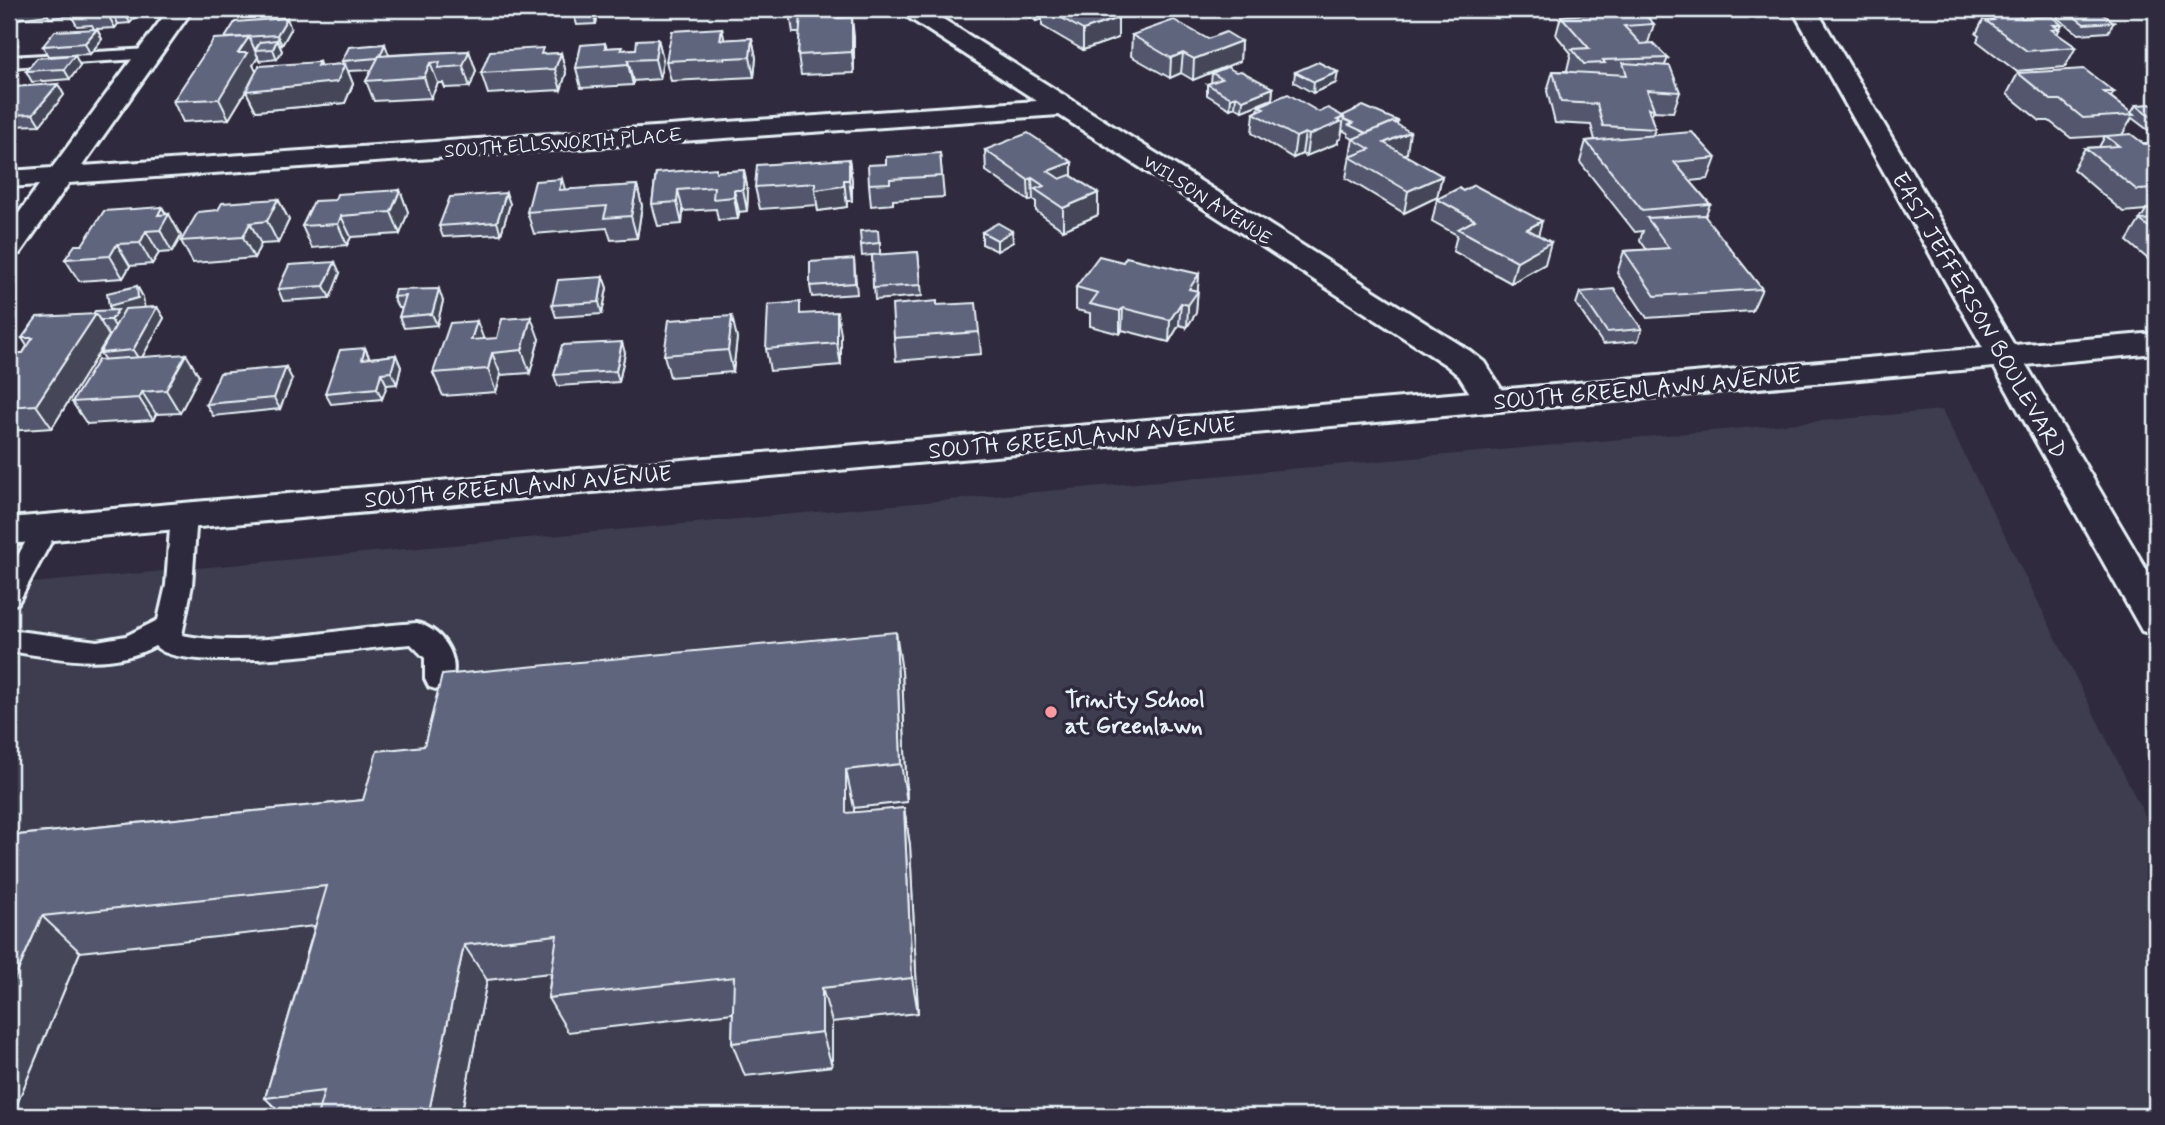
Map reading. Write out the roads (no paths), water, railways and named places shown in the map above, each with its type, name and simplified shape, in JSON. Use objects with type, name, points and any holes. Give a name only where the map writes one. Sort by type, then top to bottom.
[{"type":"street","points":[[9,247],[181,9]]},
{"type":"street","name":"WILSON AVENUE","points":[[911,9],[1458,358],[1472,369],[1492,401]]},
{"type":"street","name":"EAST JEFFERSON BOULEVARD","points":[[1804,9],[2156,620]]},
{"type":"street","name":"SOUTH ELLSWORTH PLACE","points":[[9,179],[1065,107]]},
{"type":"street","name":"SOUTH GREENLAWN AVENUE","points":[[9,531],[2156,343]]},
{"type":"lane","points":[[9,62],[149,54]]},
{"type":"lane","points":[[184,514],[179,585],[167,642],[212,650],[296,644],[367,635],[417,634],[439,654],[439,679]]},
{"type":"lane","points":[[9,596],[46,527]]},
{"type":"lane","points":[[9,642],[97,652],[132,646],[170,626]]},
{"type":"place","name":"Trinity School at Greenlawn","points":[[1051,712]]}]
